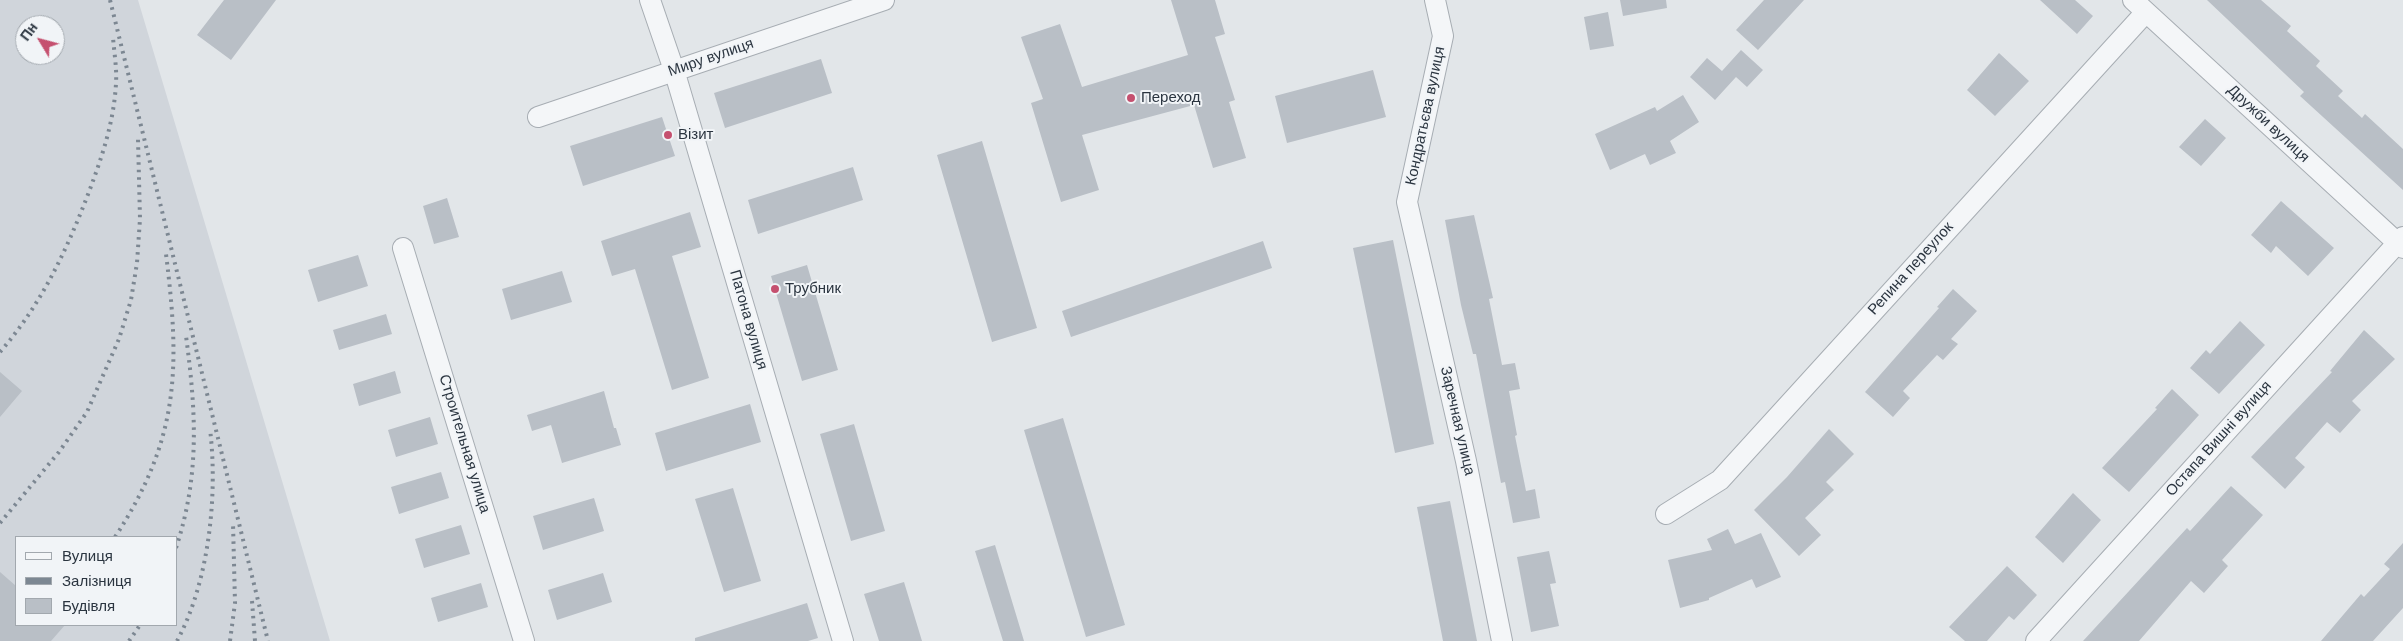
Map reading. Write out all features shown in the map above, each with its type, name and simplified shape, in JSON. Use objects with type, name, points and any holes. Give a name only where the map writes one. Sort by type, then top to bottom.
[{"type":"street","name":"Патона вулиця","points":[[650,0],[674,70],[843,641]]},
{"type":"street","name":"Миру вулиця","points":[[538,116],[884,0]]},
{"type":"street","name":"Кондратьєва вулиця","points":[[1408,202],[1443,36],[1435,0]]},
{"type":"street","name":"Дружби вулиця","points":[[2139,6],[2401,243]]},
{"type":"street","name":"Репина переулок","points":[[1666,514],[1720,480],[2139,6]]},
{"type":"street","name":"Заречная улица","points":[[1408,202],[1466,461],[1502,641]]},
{"type":"street","name":"Остапа Вишні вулиця","points":[[2036,641],[2401,243]]},
{"type":"street","name":"Строительная улица","points":[[403,248],[524,641]]},
{"type":"shaded area","points":[[0,0],[138,0],[330,641],[0,641]]},
{"type":"building","points":[[224,0],[276,0],[231,60],[197,35]]},
{"type":"building","points":[[1171,0],[1215,0],[1225,34],[1215,37],[1235,100],[1229,102],[1246,158],[1213,168],[1194,105],[1082,135],[1099,190],[1061,202],[1031,103],[1043,99],[1021,37],[1060,24],[1082,87],[1188,55]]},
{"type":"building","points":[[1620,0],[1666,0],[1667,8],[1623,16]]},
{"type":"building","points":[[1764,0],[1804,0],[1758,50],[1736,30]]},
{"type":"building","points":[[2040,0],[2075,0],[2093,16],[2077,34]]},
{"type":"building","points":[[2207,0],[2261,0],[2291,26],[2287,31],[2320,61],[2316,66],[2343,91],[2338,96],[2362,118],[2365,114],[2403,149],[2403,190],[2300,96],[2304,92]]},
{"type":"building","points":[[1608,12],[1614,46],[1590,50],[1584,17]]},
{"type":"building","points":[[1741,50],[1763,70],[1747,87],[1736,77],[1715,100],[1690,77],[1707,58],[1722,71]]},
{"type":"building","points":[[1999,53],[2029,81],[1995,116],[1967,90]]},
{"type":"building","points":[[821,59],[832,93],[725,128],[714,93]]},
{"type":"building","points":[[1373,70],[1386,117],[1287,143],[1275,96]]},
{"type":"building","points":[[1683,95],[1699,122],[1670,141],[1676,153],[1650,165],[1645,154],[1610,170],[1595,134],[1655,107],[1657,111]]},
{"type":"building","points":[[662,117],[675,156],[583,186],[570,146]]},
{"type":"building","points":[[2205,119],[2226,138],[2201,166],[2179,147]]},
{"type":"building","points":[[982,141],[1037,328],[992,342],[937,155]]},
{"type":"building","points":[[853,167],[863,200],[758,234],[748,200]]},
{"type":"building","points":[[447,198],[459,237],[434,244],[423,206]]},
{"type":"building","points":[[2281,201],[2334,248],[2308,276],[2276,246],[2271,253],[2251,235]]},
{"type":"building","points":[[690,212],[701,247],[672,256],[709,378],[672,390],[635,269],[612,276],[601,241]]},
{"type":"building","points":[[1474,215],[1493,298],[1489,299],[1502,365],[1515,363],[1520,389],[1509,391],[1517,435],[1515,436],[1526,491],[1535,489],[1540,518],[1513,523],[1505,482],[1501,483],[1476,354],[1473,354],[1461,305],[1445,220]]},
{"type":"building","points":[[1393,240],[1434,444],[1395,453],[1353,248]]},
{"type":"building","points":[[1263,241],[1272,268],[1071,337],[1062,311]]},
{"type":"building","points":[[358,255],[368,286],[318,302],[308,270]]},
{"type":"building","points":[[807,265],[838,370],[802,381],[771,276]]},
{"type":"building","points":[[562,271],[572,302],[511,320],[502,289]]},
{"type":"building","points":[[1953,289],[1977,311],[1951,339],[1958,344],[1943,360],[1937,355],[1903,391],[1910,398],[1893,417],[1865,392],[1939,308],[1937,307]]},
{"type":"building","points":[[386,314],[392,334],[339,350],[333,330]]},
{"type":"building","points":[[2240,321],[2265,345],[2219,394],[2190,368],[2206,350],[2210,354]]},
{"type":"building","points":[[2364,330],[2395,359],[2352,401],[2361,410],[2340,433],[2327,422],[2295,458],[2305,467],[2285,489],[2251,457],[2332,372],[2330,371]]},
{"type":"building","points":[[395,371],[401,393],[359,406],[353,384]]},
{"type":"building","points":[[0,372],[22,391],[0,417]]},
{"type":"building","points":[[2172,389],[2199,415],[2129,492],[2102,468],[2157,409],[2155,408]]},
{"type":"building","points":[[604,391],[614,428],[616,428],[621,445],[562,463],[551,425],[532,431],[527,415]]},
{"type":"building","points":[[750,404],[761,442],[666,471],[655,433]]},
{"type":"building","points":[[430,417],[438,444],[396,457],[388,430]]},
{"type":"building","points":[[1063,418],[1125,625],[1086,637],[1024,430]]},
{"type":"building","points":[[854,424],[885,531],[851,541],[820,434]]},
{"type":"building","points":[[1829,429],[1854,454],[1826,482],[1834,490],[1805,518],[1821,535],[1799,556],[1754,510],[1787,477]]},
{"type":"building","points":[[441,472],[449,498],[399,514],[391,487]]},
{"type":"building","points":[[2231,486],[2263,515],[2222,560],[2228,566],[2204,593],[2191,581],[2139,641],[2083,641],[2187,528],[2190,531]]},
{"type":"building","points":[[733,488],[761,581],[724,592],[695,499]]},
{"type":"building","points":[[2073,493],[2101,520],[2063,563],[2035,537]]},
{"type":"building","points":[[594,498],[604,531],[543,550],[533,516]]},
{"type":"building","points":[[1450,501],[1477,641],[1443,641],[1417,507]]},
{"type":"building","points":[[461,525],[470,554],[424,568],[415,539]]},
{"type":"building","points":[[1728,529],[1735,544],[1761,533],[1781,577],[1756,588],[1752,579],[1709,598],[1709,600],[1680,608],[1668,560],[1712,550],[1707,539]]},
{"type":"building","points":[[2403,543],[2403,608],[2373,641],[2321,641],[2361,594],[2364,597],[2390,569],[2384,564]]},
{"type":"building","points":[[995,545],[1024,641],[1003,641],[975,551]]},
{"type":"building","points":[[1549,551],[1556,583],[1550,584],[1559,626],[1531,632],[1517,557]]},
{"type":"building","points":[[2007,566],[2037,595],[2014,620],[2009,616],[1987,641],[1965,641],[1949,627]]},
{"type":"building","points":[[0,572],[15,585],[15,626],[64,626],[51,641],[0,641]]},
{"type":"building","points":[[603,573],[612,602],[557,620],[548,590]]},
{"type":"building","points":[[904,582],[922,641],[879,641],[864,594]]},
{"type":"building","points":[[481,583],[488,607],[438,622],[431,598]]},
{"type":"building","points":[[807,603],[818,638],[808,641],[695,641],[695,638]]},
{"type":"railway","points":[[110,0],[268,641]]},
{"type":"railway","points":[[0,352],[27,316],[50,279],[70,239],[92,183],[102,155],[113,112],[116,83],[113,37]]},
{"type":"railway","points":[[0,523],[59,452],[87,412],[119,339],[131,300],[137,263],[140,219],[138,139]]},
{"type":"railway","points":[[116,536],[136,501],[152,467],[163,434],[170,401],[173,367],[173,332],[166,254]]},
{"type":"railway","points":[[178,541],[189,495],[194,443],[192,390],[186,336]]},
{"type":"railway","points":[[177,641],[188,618],[204,565],[212,510],[213,482],[210,429]]},
{"type":"railway","points":[[230,641],[235,603],[233,523]]},
{"type":"railway","points":[[252,601],[255,641]]},
{"type":"railway","points":[[129,641],[139,626]]},
{"type":"place","name":"Переход","points":[[1131,98]]},
{"type":"place","name":"Візит","points":[[668,135]]},
{"type":"place","name":"Трубник","points":[[775,289]]}]
